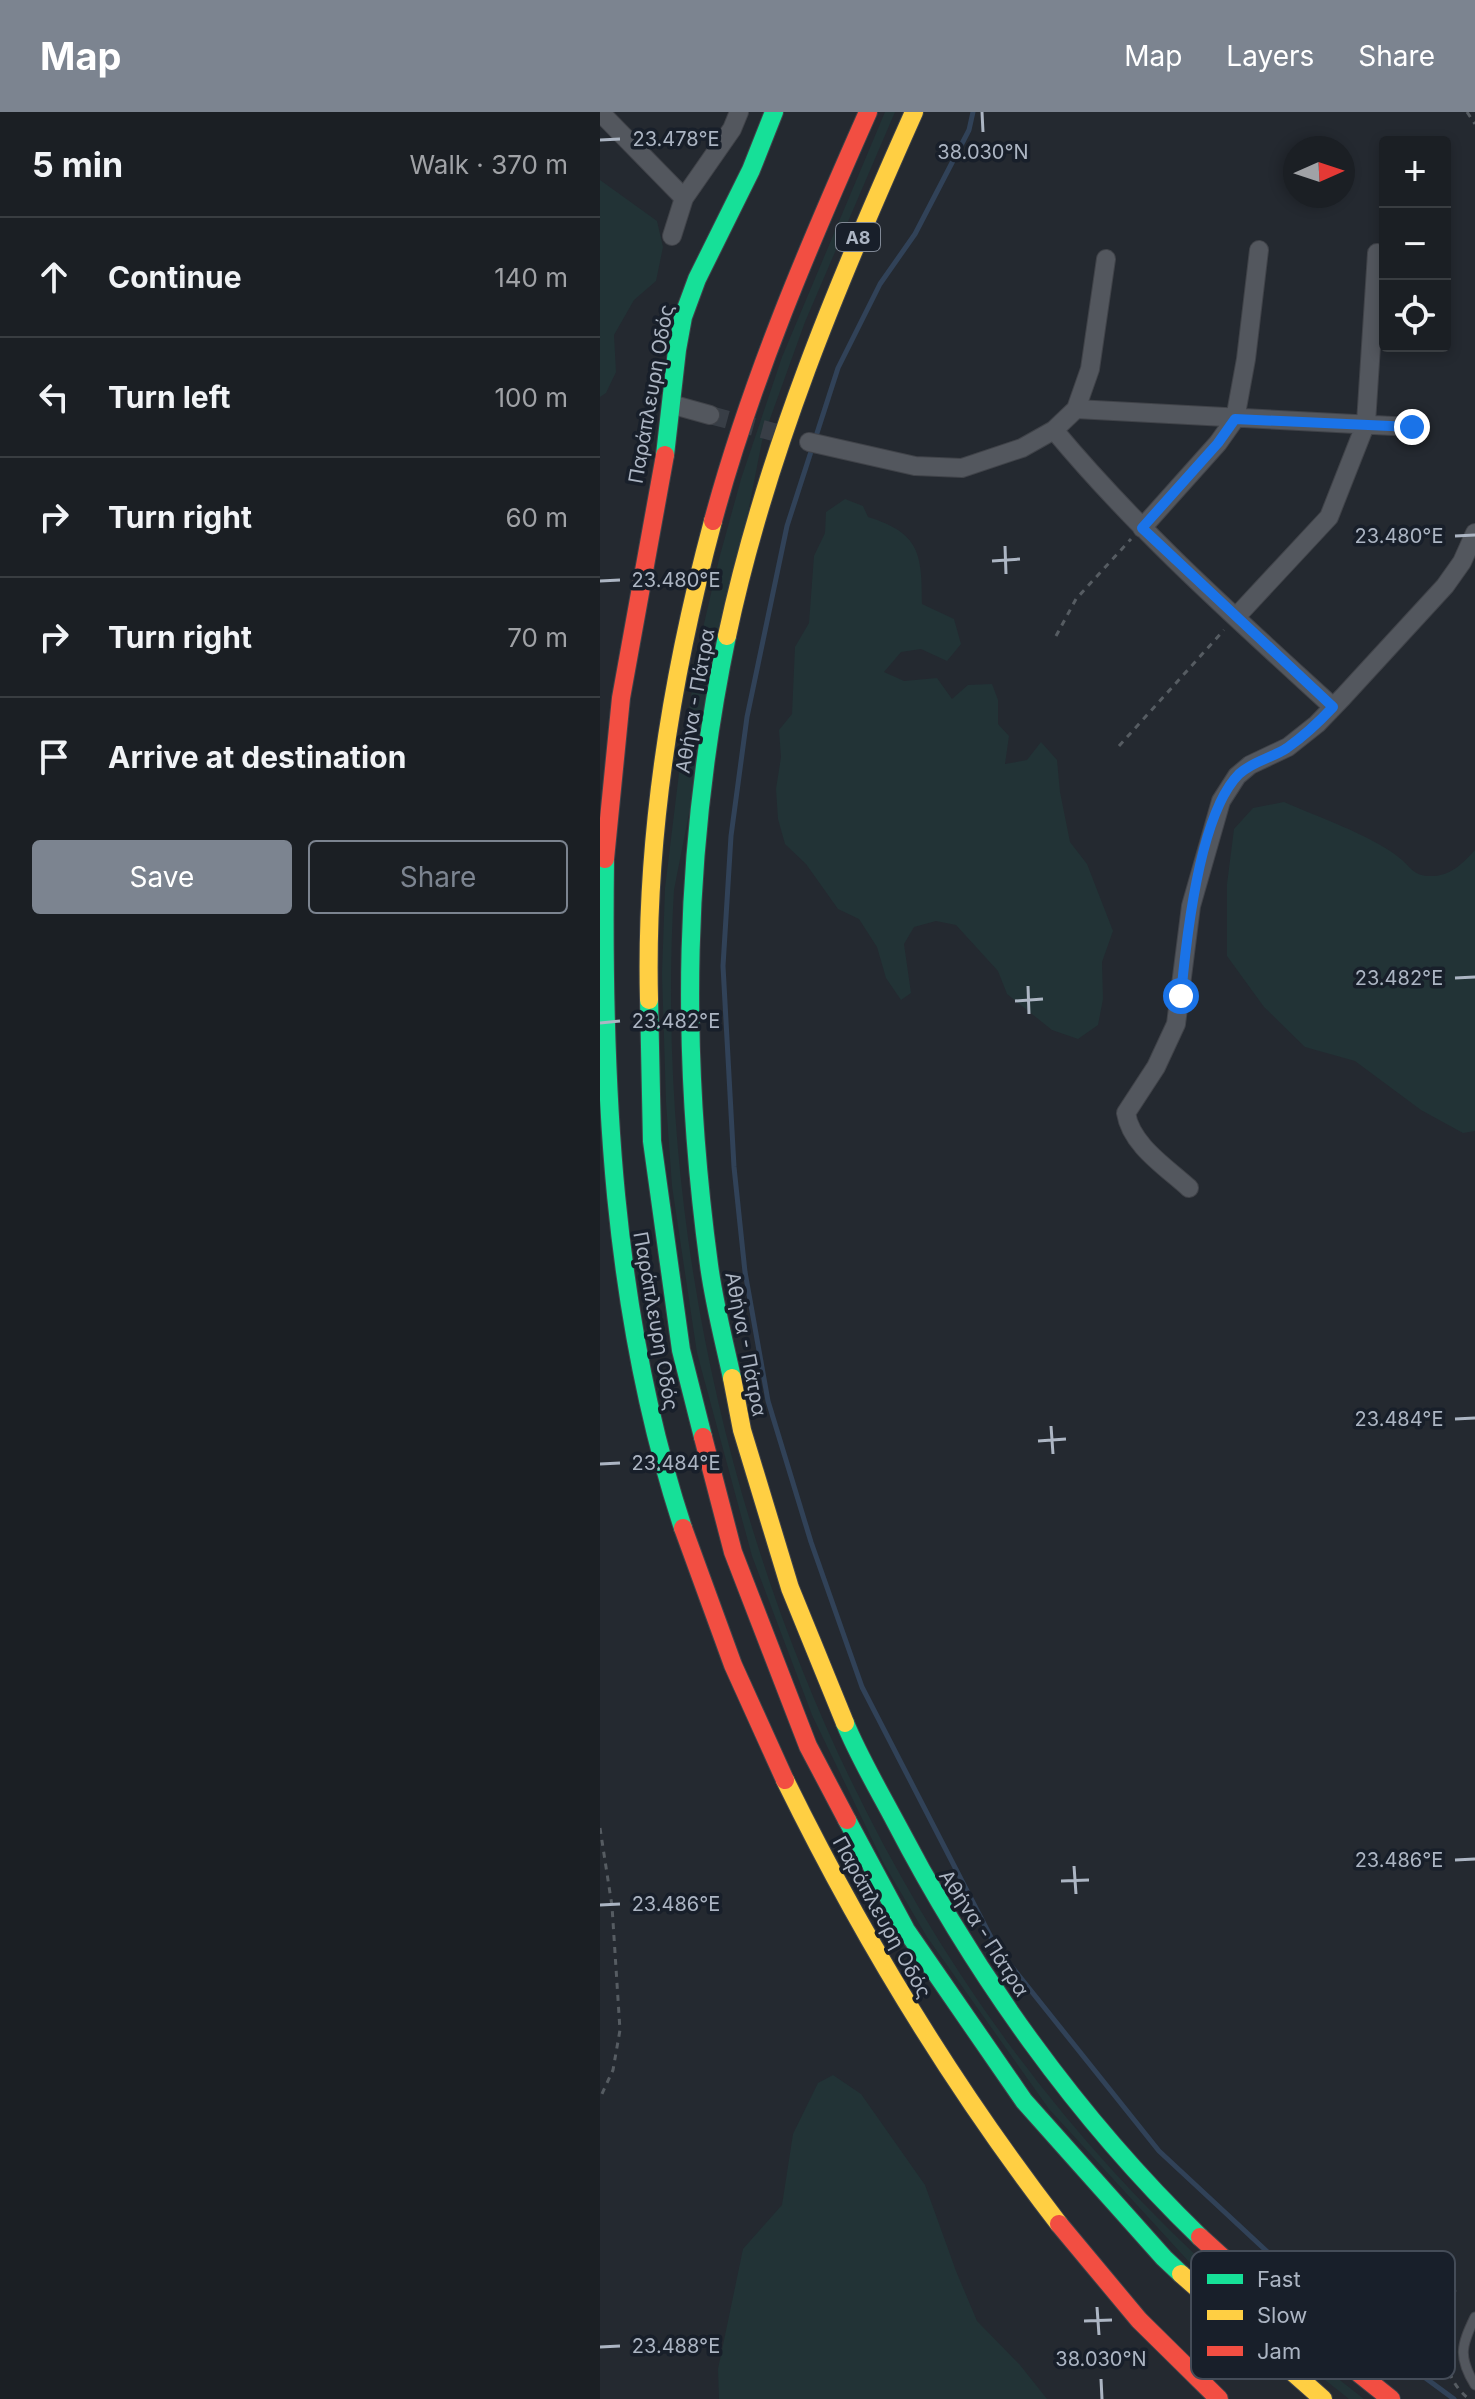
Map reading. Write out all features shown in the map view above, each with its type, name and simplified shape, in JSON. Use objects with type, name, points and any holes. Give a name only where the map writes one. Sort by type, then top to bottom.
[{"type":"main road","name":"Παράπλευρη Οδός","points":[[774,112],[752,168],[700,268],[682,320],[676,356],[674,405],[627,654],[605,848],[601,946],[607,1149],[631,1320],[658,1446],[724,1644],[762,1736],[897,1993],[1007,2155],[1086,2262],[1143,2327],[1191,2372]]},
{"type":"main road","name":"Αθήνα - Πάτρα","points":[[868,112],[782,311],[738,433],[704,553],[685,637],[666,749],[649,886],[647,1015],[657,1188],[681,1355],[716,1493],[765,1640],[815,1760],[871,1873],[906,1934],[985,2051],[1093,2186],[1191,2286]]},
{"type":"main road","name":"Αθήνα - Πάτρα","points":[[914,112],[820,328],[771,470],[732,619],[705,769],[694,851],[689,932],[690,1055],[700,1197],[725,1361],[759,1494],[809,1639],[870,1778],[907,1853],[948,1923],[1019,2027],[1069,2093],[1151,2187],[1215,2251]]},
{"type":"main road","name":"Παράπλευρη Οδός","points":[[1198,2379],[1219,2399]]},
{"type":"main road","name":"Αθήνα - Πάτρα","points":[[1298,2379],[1323,2399]]},
{"type":"main road","name":"Αθήνα - Πάτρα","points":[[1366,2379],[1391,2399]]},
{"type":"street","points":[[600,112],[684,198]]},
{"type":"street","points":[[672,236],[684,198],[732,129],[739,112]]},
{"type":"street","points":[[1142,528],[1218,443],[1235,419],[1246,359],[1259,250]]},
{"type":"street","points":[[1236,617],[1329,517],[1366,423],[1377,253]]},
{"type":"street","points":[[809,442],[915,466],[962,468],[1022,448],[1054,430],[1076,409],[1090,369],[1106,259]]},
{"type":"street","points":[[674,405],[710,415]]},
{"type":"street","points":[[1076,409],[1412,427]]},
{"type":"street","points":[[1054,430],[1093,478],[1142,528],[1333,707]]},
{"type":"street","points":[[1189,1188],[1139,1142],[1128,1125],[1126,1113],[1156,1067],[1176,1024],[1191,906],[1221,801],[1237,776],[1250,765],[1288,747],[1317,724],[1445,586],[1462,562],[1475,533]]},
{"type":"lane","points":[[1475,2317],[1464,2341],[1462,2356],[1475,2385]]},
{"type":"path","points":[[1467,112],[1475,124]]},
{"type":"path","points":[[1056,636],[1076,599],[1142,528]]},
{"type":"path","points":[[1119,746],[1236,617]]},
{"type":"path","points":[[600,1828],[612,1906],[620,2030],[613,2070],[600,2098]]},
{"type":"shaded area","points":[[885,112],[895,112],[805,322],[762,441],[674,890],[672,1062],[688,1235],[719,1406],[767,1574],[831,1737],[910,1892],[1004,2037],[1113,2171],[1192,2251],[1191,2264],[1049,2109],[927,1937],[884,1864],[812,1715],[752,1556],[697,1353],[672,1186],[666,1102],[662,974],[665,888],[680,765],[700,641],[741,479],[782,357]]},
{"type":"shaded area","points":[[600,180],[657,221],[663,247],[656,281],[634,300],[614,335],[616,372],[606,393],[600,397]]},
{"type":"shaded area","points":[[845,499],[863,506],[868,517],[885,523],[908,538],[919,559],[922,604],[954,619],[961,644],[947,661],[921,649],[901,652],[884,672],[904,681],[937,678],[952,699],[968,685],[992,684],[998,700],[998,724],[1009,736],[1005,764],[1027,760],[1041,742],[1057,760],[1070,842],[1087,864],[1113,931],[1102,962],[1103,999],[1098,1025],[1078,1039],[1052,1030],[1007,994],[998,971],[956,925],[936,921],[914,927],[904,944],[911,993],[901,1000],[886,978],[877,947],[859,919],[838,909],[806,864],[785,844],[778,819],[776,789],[781,757],[779,730],[792,714],[795,647],[809,623],[814,556],[825,533],[826,512]]},
{"type":"shaded area","points":[[1284,802],[1386,848],[1421,875],[1446,873],[1475,850],[1475,1131],[1463,1133],[1421,1110],[1355,1061],[1305,1047],[1264,1007],[1227,956],[1227,884],[1234,829],[1253,808]]},
{"type":"shaded area","points":[[833,2075],[861,2094],[925,2185],[977,2321],[1020,2365],[1047,2399],[719,2399],[718,2369],[743,2249],[782,2205],[793,2134],[818,2083]]},
{"type":"shaded area","points":[[1324,2379],[1339,2379],[1364,2399],[1349,2399]]},
{"type":"waterway","points":[[973,112],[969,130],[915,234],[880,284],[838,368],[787,526],[747,717],[731,836],[723,966],[734,1167],[745,1272],[768,1401],[811,1542],[862,1687],[996,1947],[1159,2151],[1266,2251]]},
{"type":"waterway","points":[[1427,2379],[1454,2399]]},
{"type":"tunnel","points":[[710,415],[788,436]]},
{"type":"traffic: fast","points":[[665,455],[683,317],[697,279],[751,170],[774,112]]},
{"type":"traffic: fast","points":[[727,636],[712,715],[694,871],[690,1028],[693,1106],[709,1265],[732,1378]]},
{"type":"traffic: fast","points":[[605,859],[606,1028],[616,1197],[640,1364],[659,1447],[683,1528]]},
{"type":"traffic: fast","points":[[649,1000],[652,1141],[681,1350],[703,1437]]},
{"type":"traffic: fast","points":[[845,1723],[926,1878],[994,1988],[1070,2093],[1155,2191],[1200,2237]]},
{"type":"traffic: fast","points":[[847,1820],[906,1930],[1024,2101],[1181,2274]]},
{"type":"traffic: slow","points":[[727,636],[743,568],[783,435],[832,304],[914,112]]},
{"type":"traffic: slow","points":[[649,1000],[651,879],[664,758],[685,639],[713,521]]},
{"type":"traffic: slow","points":[[732,1378],[742,1430],[790,1588],[845,1723]]},
{"type":"traffic: slow","points":[[785,1780],[846,1897],[911,2009],[982,2118],[1059,2224]]},
{"type":"traffic: slow","points":[[1181,2274],[1191,2283]]},
{"type":"traffic: slow","points":[[1300,2379],[1323,2399]]},
{"type":"traffic: jam","points":[[713,521],[763,365],[868,112]]},
{"type":"traffic: jam","points":[[605,859],[621,698],[665,455]]},
{"type":"traffic: jam","points":[[703,1437],[733,1552],[808,1746],[847,1820]]},
{"type":"traffic: jam","points":[[683,1528],[733,1665],[785,1780]]},
{"type":"traffic: jam","points":[[1059,2224],[1139,2320],[1191,2371]]},
{"type":"traffic: jam","points":[[1200,2237],[1215,2251]]},
{"type":"traffic: jam","points":[[1199,2379],[1219,2399]]},
{"type":"traffic: jam","points":[[1366,2379],[1391,2399]]},
{"type":"route","points":[[1181,996],[1191,906],[1221,801],[1237,776],[1250,765],[1288,747],[1333,707],[1142,528],[1218,443],[1235,419],[1412,427]]}]
